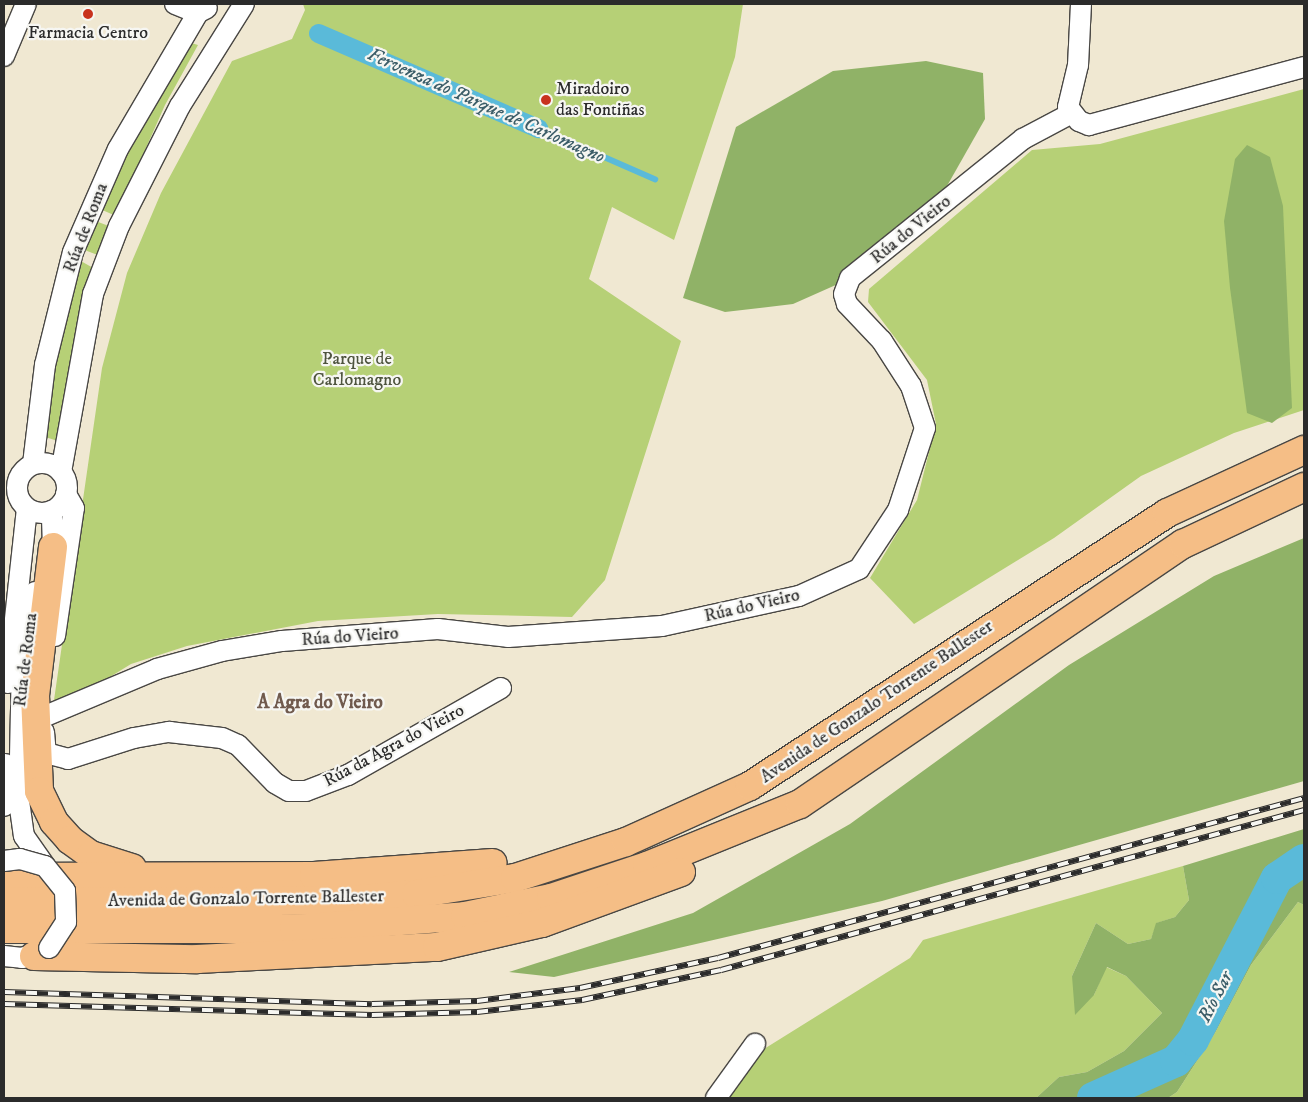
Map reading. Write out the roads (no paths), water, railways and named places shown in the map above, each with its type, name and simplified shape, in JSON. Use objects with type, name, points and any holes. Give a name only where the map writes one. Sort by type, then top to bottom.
[{"type":"highway","name":"Avenida de Gonzalo Torrente Ballester","points":[[4,902],[340,901],[416,894],[515,878],[626,842],[750,786],[900,690],[1031,598],[1167,513],[1304,450]]},
{"type":"highway","name":"Avenida de Gonzalo Torrente Ballester","points":[[4,929],[294,929],[465,916],[551,898],[647,866],[800,804],[1183,544],[1304,488]]},
{"type":"highway","points":[[62,541],[35,695],[39,791],[54,822],[70,840],[91,855],[157,876]]},
{"type":"highway","points":[[34,956],[197,959],[437,947],[542,923],[643,888],[739,846],[800,804]]},
{"type":"highway","points":[[4,877],[314,876],[462,868],[626,842]]},
{"type":"street","points":[[4,56],[26,4]]},
{"type":"street","points":[[175,4],[200,9],[215,4]]},
{"type":"street","name":"Rúa de Roma","points":[[170,124],[176,97],[230,4]]},
{"type":"street","name":"Rúa de Roma","points":[[4,806],[22,661],[37,581],[62,541],[74,508],[66,494],[62,472],[94,294],[119,226],[170,124],[244,4]]},
{"type":"street","points":[[1081,4],[1078,65],[1068,107],[1072,113],[1088,125],[1304,68]]},
{"type":"street","name":"Rúa de Roma","points":[[34,956],[60,937],[68,906],[65,891],[24,836],[12,736],[22,542],[17,483],[73,252],[118,149],[200,9]]},
{"type":"street","name":"Rúa do Vieiro","points":[[43,717],[157,669],[222,651],[282,641],[438,629],[508,636],[662,626],[799,596],[859,569],[898,510],[925,428],[911,386],[882,341],[847,304],[844,294],[850,278],[1023,139],[1072,113]]},
{"type":"street","points":[[62,472],[49,463],[17,483],[52,511],[66,494]]},
{"type":"street","name":"Rúa de Roma","points":[[43,717],[62,541],[52,511]]},
{"type":"street","name":"Rúa de Roma","points":[[4,601],[7,579],[22,542]]},
{"type":"street","name":"Rúa da Agra do Vieiro","points":[[43,717],[46,752],[52,758],[88,757],[143,736],[206,734],[238,745],[275,783],[289,791],[306,791],[348,775],[501,688]]},
{"type":"street","points":[[4,861],[20,859],[45,866]]},
{"type":"street","points":[[4,956],[34,956]]},
{"type":"street","points":[[716,1098],[755,1044]]},
{"type":"waterway","name":"Fervenza do Parque de Carlomagno","points":[[318,33],[538,128]]},
{"type":"waterway","name":"Fervenza do Parque de Carlomagno","points":[[538,128],[655,179]]},
{"type":"waterway","name":"Río Sar","points":[[1093,1098],[1176,1061],[1193,1040],[1277,878],[1304,860]]},
{"type":"railway","points":[[4,992],[372,1004],[477,1001],[580,988],[718,958],[1304,798]]},
{"type":"railway","points":[[4,1004],[372,1015],[477,1012],[582,1000],[721,970],[1304,810]]},
{"type":"place","name":"Farmacia Centro","points":[[88,14]]},
{"type":"place","name":"Miradoiro das Fontiñas","points":[[546,100]]},
{"type":"district","name":"A Agra do Vieiro","points":[[320,703]]},
{"type":"park label","name":"Parque de Carlomagno","points":[[357,370]]}]
